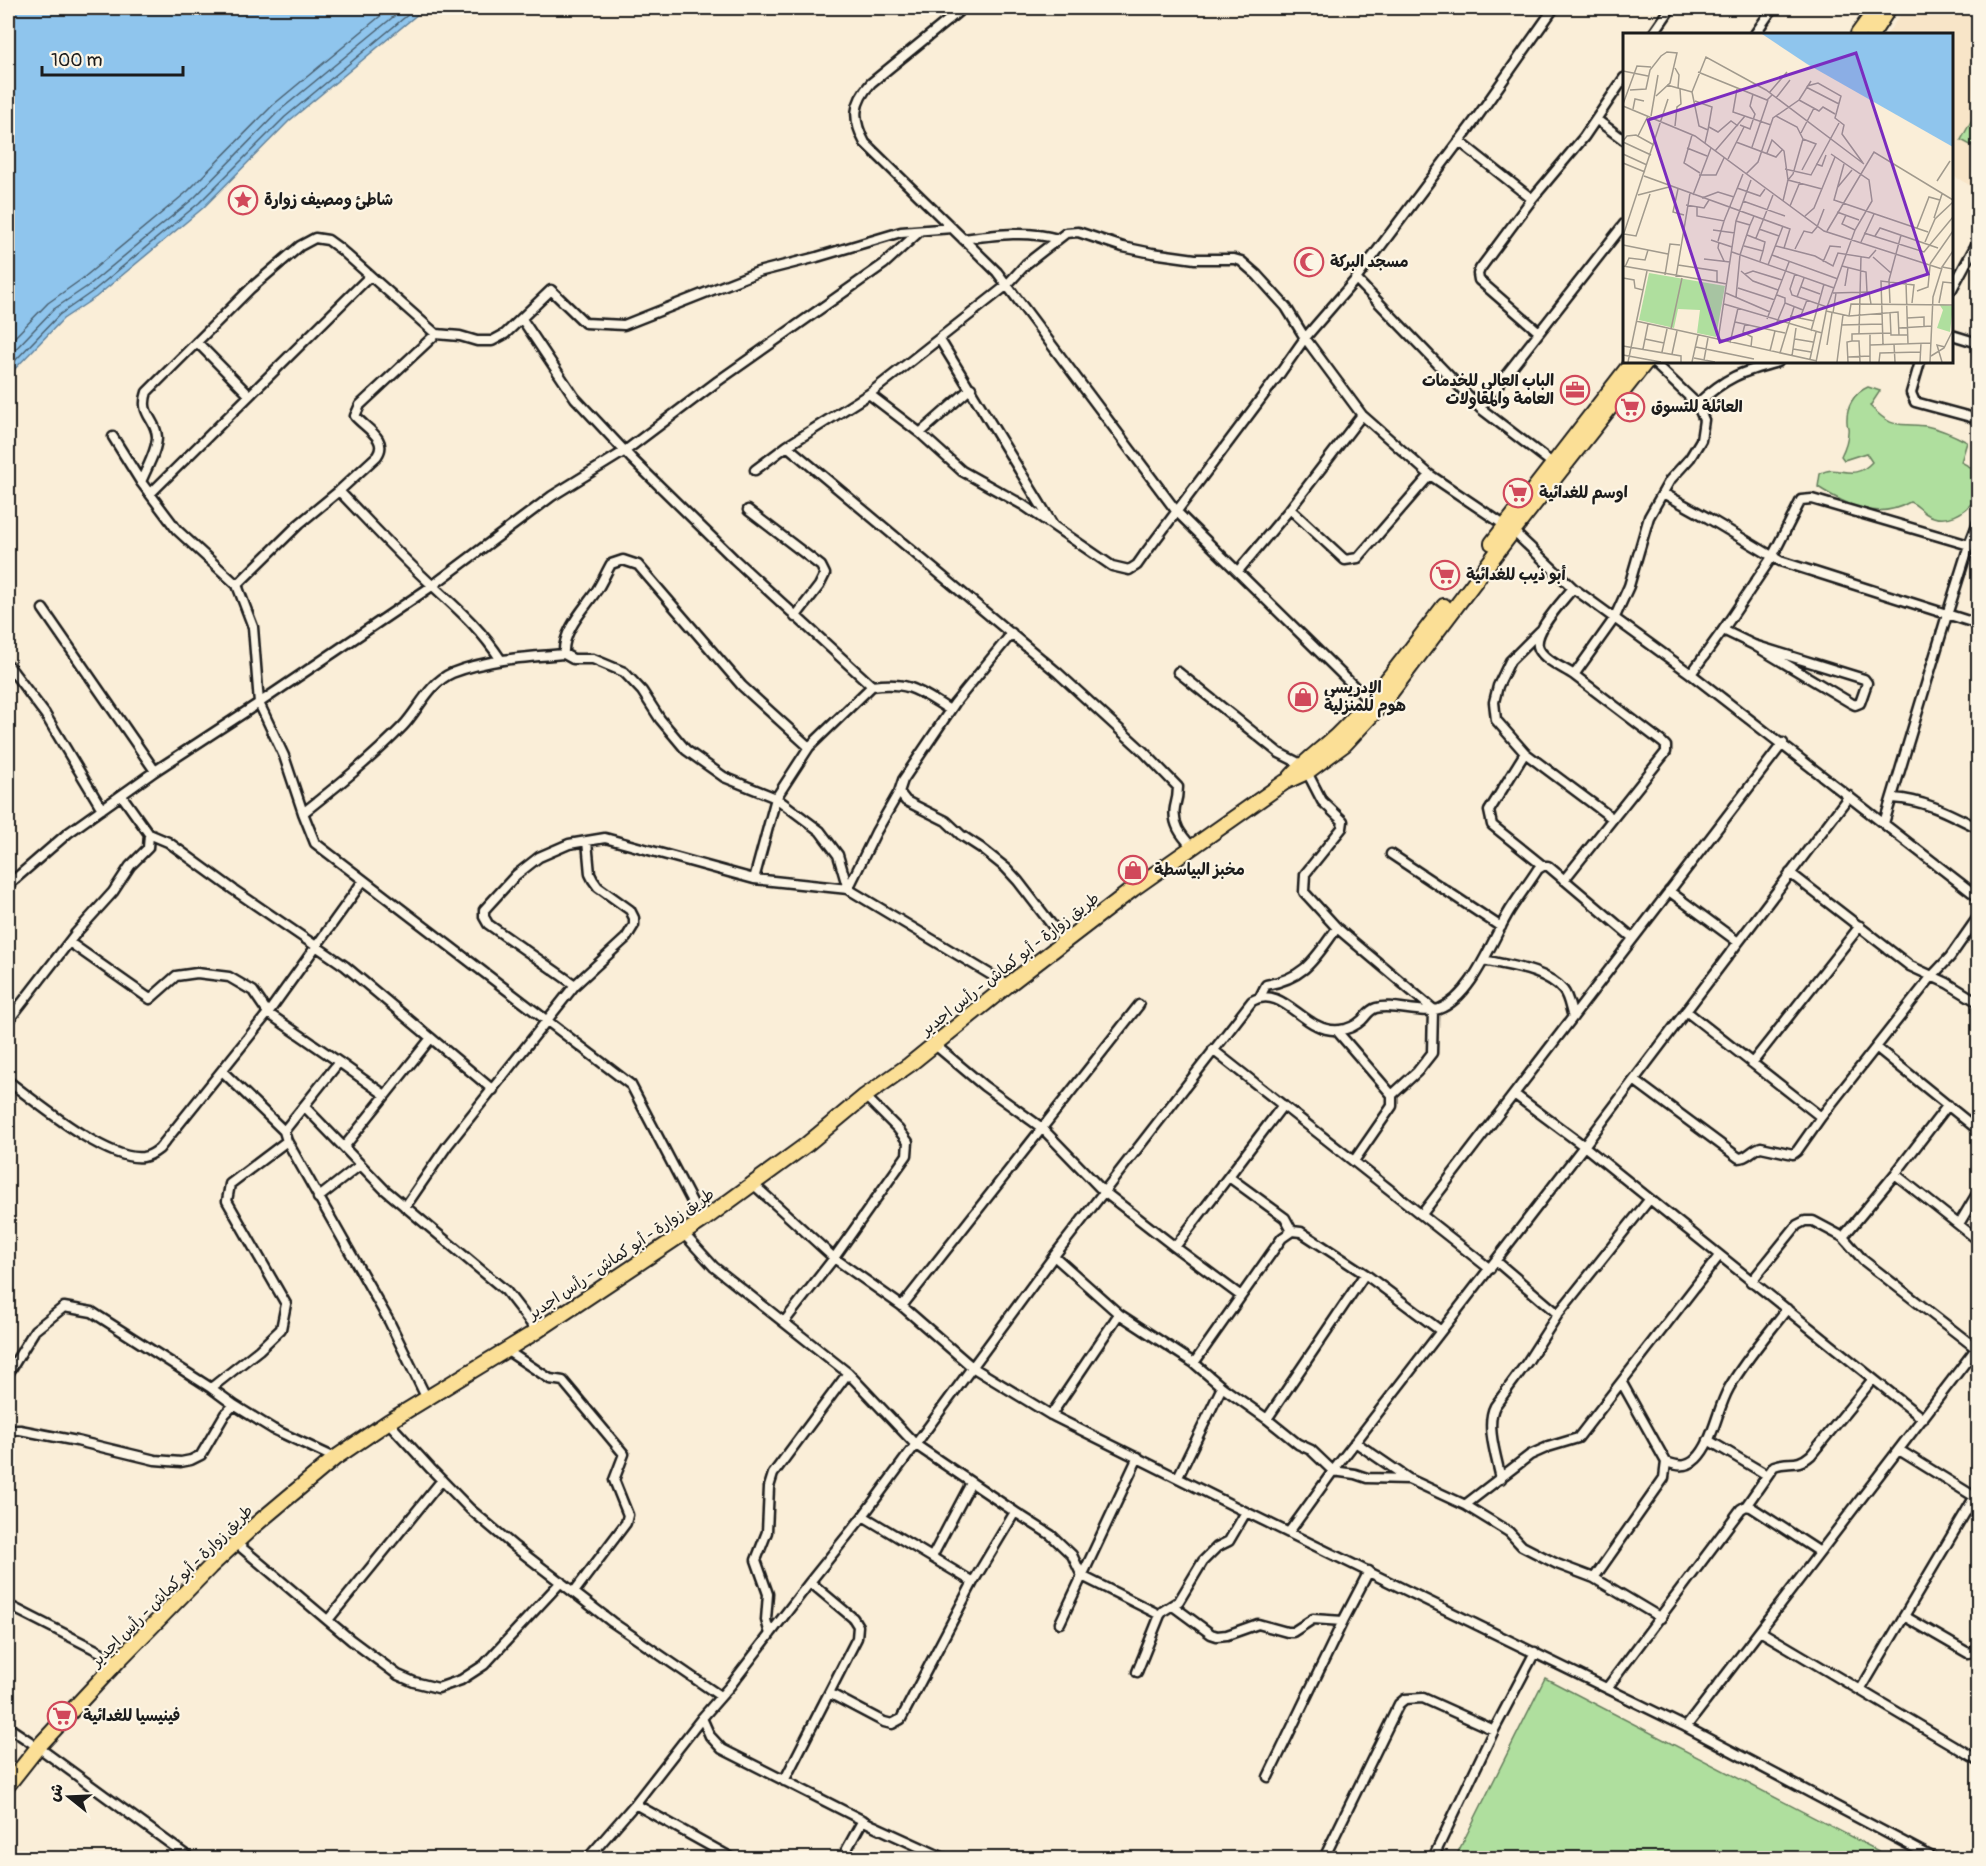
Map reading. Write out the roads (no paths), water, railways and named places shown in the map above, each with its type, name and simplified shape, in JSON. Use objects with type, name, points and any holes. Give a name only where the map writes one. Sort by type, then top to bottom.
[{"type":"main road","points":[[1859,33],[1877,8]]},
{"type":"main road","points":[[1873,33],[1889,8]]},
{"type":"main road","points":[[1341,740],[1383,703],[1509,528],[1552,463],[1631,363]]},
{"type":"main road","points":[[1341,740],[1461,585],[1645,363]]},
{"type":"main road","name":"طريق زوارة - أبو كماش - رأس اجدير","points":[[8,1785],[38,1747],[118,1661],[236,1543],[336,1458],[388,1422],[537,1331],[684,1234],[806,1145],[865,1096],[909,1065],[1065,942],[1341,740]]},
{"type":"street","points":[[963,8],[862,92],[857,103],[856,116],[858,130],[865,143],[997,272],[1177,512],[1369,701]]},
{"type":"street","points":[[869,394],[920,433],[962,471],[1023,505],[1112,566],[1129,570],[1137,565],[1305,338],[1356,279],[1554,8]]},
{"type":"street","points":[[1654,33],[1671,8]]},
{"type":"street","points":[[1756,33],[1773,8]]},
{"type":"street","points":[[1539,332],[1479,280],[1478,274],[1532,199],[1597,120],[1623,80]]},
{"type":"street","points":[[1597,120],[1623,139]]},
{"type":"street","points":[[1459,141],[1532,199]]},
{"type":"street","points":[[1479,408],[1623,225]]},
{"type":"street","points":[[141,482],[157,436],[144,402],[147,392],[251,288],[300,246],[315,238],[328,240],[436,334],[460,336],[477,341],[492,341],[505,334],[551,290],[585,323],[624,325],[758,272],[901,232],[952,228]]},
{"type":"street","points":[[8,885],[68,833],[155,771],[432,586],[552,496],[625,451],[718,381],[884,264],[920,231]]},
{"type":"street","points":[[755,470],[787,446],[869,394],[940,340],[1006,286],[1026,264],[1065,233],[1078,232],[1123,247],[1152,253],[1195,259],[1241,261],[1286,307],[1305,338],[1362,415],[1430,475],[1509,528],[1573,588],[1783,743],[1978,897]]},
{"type":"street","points":[[963,239],[1008,234],[1044,235],[1058,239]]},
{"type":"street","points":[[1953,287],[1978,240]]},
{"type":"street","points":[[150,494],[370,276]]},
{"type":"street","points":[[1356,279],[1479,408],[1552,463]]},
{"type":"street","points":[[522,319],[575,398],[625,451],[795,617],[872,686]]},
{"type":"street","points":[[237,585],[299,524],[339,491],[381,450],[378,437],[355,416],[356,410],[436,334]]},
{"type":"street","points":[[1953,335],[1978,343]]},
{"type":"street","points":[[940,340],[1055,528]]},
{"type":"street","points":[[197,342],[249,395]]},
{"type":"street","points":[[1574,675],[1614,619],[1629,586],[1649,517],[1670,480],[1690,458],[1701,440],[1704,420],[1697,404],[1654,363]]},
{"type":"street","points":[[1697,404],[1717,386],[1740,373],[1775,363]]},
{"type":"street","points":[[1920,363],[1912,388],[1912,398],[1915,402],[1978,419]]},
{"type":"street","points":[[920,433],[970,388]]},
{"type":"street","points":[[1238,571],[1290,509],[1362,415]]},
{"type":"street","points":[[113,437],[141,482],[177,530],[237,585],[253,627],[260,703],[284,756],[315,843],[393,900],[631,1084],[702,1221]]},
{"type":"street","points":[[787,446],[1012,633],[1144,752],[1178,787],[1174,820],[1181,835],[1192,847]]},
{"type":"street","points":[[1290,509],[1345,560],[1351,561],[1358,558],[1430,475]]},
{"type":"street","points":[[339,491],[432,586],[460,609],[488,640],[501,660]]},
{"type":"street","points":[[1663,493],[1772,557],[1978,624]]},
{"type":"street","points":[[1691,674],[1772,557],[1801,500],[1806,498],[1969,545]]},
{"type":"street","points":[[748,510],[821,566],[825,574],[819,586],[795,617]]},
{"type":"street","points":[[1884,823],[1947,615],[1978,522]]},
{"type":"street","points":[[809,747],[742,686],[638,565],[623,560],[611,564],[598,588],[570,629],[563,647],[564,654],[573,659],[593,659],[624,672],[642,691],[660,719],[686,750],[724,777],[776,798],[820,831],[838,855],[848,889]]},
{"type":"street","points":[[1573,588],[1540,631],[1510,661],[1498,686],[1494,702],[1496,720],[1525,753],[1612,818]]},
{"type":"street","points":[[43,609],[155,771]]},
{"type":"street","points":[[1723,630],[1754,645],[1851,703],[1855,705],[1860,703],[1867,683],[1864,679],[1754,645]]},
{"type":"street","points":[[1540,631],[1539,649],[1545,656],[1627,714],[1666,746],[1664,756],[1563,880]]},
{"type":"street","points":[[848,889],[899,792],[903,780],[950,710],[1012,633]]},
{"type":"street","points":[[303,813],[357,770],[404,725],[426,693],[450,674],[501,660],[564,654]]},
{"type":"street","points":[[8,665],[45,714],[102,809]]},
{"type":"street","points":[[1178,672],[1279,753],[1304,768],[1322,801],[1342,821],[1342,828],[1305,874],[1304,892],[1337,928],[1433,1009]]},
{"type":"street","points":[[754,879],[776,798],[809,747],[872,686],[888,684],[914,687],[950,710]]},
{"type":"street","points":[[1422,1214],[1783,743]]},
{"type":"street","points":[[1525,753],[1489,811],[1492,825],[1543,866],[1548,867],[1634,938]]},
{"type":"street","points":[[899,792],[906,801],[946,821],[1006,868],[1065,942]]},
{"type":"street","points":[[122,796],[149,834],[168,842],[345,966],[493,1090]]},
{"type":"street","points":[[1289,1532],[1355,1442],[1584,1146],[1849,796]]},
{"type":"street","points":[[1893,798],[1911,799],[1939,808],[1978,828]]},
{"type":"street","points":[[8,1021],[69,942],[113,892],[130,866],[148,848],[149,834]]},
{"type":"street","points":[[575,985],[488,924],[484,917],[484,910],[516,875],[539,857],[569,844],[605,838],[754,879],[848,889],[1008,986]]},
{"type":"street","points":[[405,1207],[447,1146],[575,985],[627,938],[634,926],[634,918],[630,910],[598,887],[593,880],[590,874],[586,841]]},
{"type":"street","points":[[1391,854],[1500,927]]},
{"type":"street","points":[[588,1858],[595,1854],[863,1516],[1053,1256],[1252,1001],[1270,996],[1316,1025],[1337,1031],[1350,1028],[1375,1008],[1438,1010],[1455,999],[1471,980],[1484,960],[1500,927],[1533,877],[1543,866]]},
{"type":"street","points":[[1791,873],[1910,966],[1978,1002]]},
{"type":"street","points":[[8,1081],[93,1142],[116,1152],[141,1158],[153,1154],[268,1013],[363,880]]},
{"type":"street","points":[[1669,891],[1738,942]]},
{"type":"street","points":[[1634,1080],[1739,1158],[1744,1158],[1756,1148],[1761,1147],[1793,1154],[1932,976],[1950,957],[1978,916]]},
{"type":"street","points":[[1752,1063],[1860,926]]},
{"type":"street","points":[[1260,997],[1266,985],[1283,982],[1308,968],[1337,928]]},
{"type":"street","points":[[69,942],[150,999],[176,976],[196,973],[230,977],[253,991],[268,1013],[385,1095]]},
{"type":"street","points":[[1484,960],[1528,971],[1550,980],[1564,992],[1573,1017]]},
{"type":"street","points":[[902,1306],[1139,1005]]},
{"type":"street","points":[[1392,1095],[1417,1072],[1432,1053],[1433,1009]]},
{"type":"street","points":[[1686,1011],[1821,1117]]},
{"type":"street","points":[[1337,1031],[1392,1095],[1392,1106],[1354,1161]]},
{"type":"street","points":[[344,1148],[431,1038]]},
{"type":"street","points":[[934,1044],[984,1086],[1042,1128],[1103,1191],[1241,1296]]},
{"type":"street","points":[[1876,1047],[1978,1130]]},
{"type":"street","points":[[1213,1050],[1422,1214],[1558,1314]]},
{"type":"street","points":[[284,1131],[339,1062]]},
{"type":"street","points":[[222,1071],[284,1131],[286,1141],[389,1321],[427,1399]]},
{"type":"street","points":[[1514,1094],[1584,1146],[1923,1419]]},
{"type":"street","points":[[784,1322],[834,1258],[907,1155],[909,1147],[898,1129],[865,1096]]},
{"type":"street","points":[[1175,1247],[1283,1105]]},
{"type":"street","points":[[1843,1237],[1948,1105]]},
{"type":"street","points":[[304,1106],[360,1165],[405,1207],[507,1291],[537,1331]]},
{"type":"street","points":[[211,1388],[259,1350],[280,1329],[286,1304],[227,1201],[227,1192],[230,1184],[286,1141]]},
{"type":"street","points":[[318,1198],[360,1165]]},
{"type":"street","points":[[1895,1174],[1978,1240]]},
{"type":"street","points":[[1229,1177],[1285,1218],[1293,1232]]},
{"type":"street","points":[[752,1183],[834,1258],[902,1306],[972,1367],[1052,1415],[1686,1727],[1934,1858]]},
{"type":"street","points":[[1959,1224],[1978,1192]]},
{"type":"street","points":[[1501,1479],[1490,1424],[1491,1414],[1558,1314],[1649,1200]]},
{"type":"street","points":[[1686,1727],[1978,1348],[1863,1260],[1843,1237],[1813,1221],[1805,1221],[1797,1225],[1751,1281]]},
{"type":"street","points":[[1194,1363],[1282,1238],[1293,1232],[1301,1232],[1365,1274],[1441,1331]]},
{"type":"street","points":[[684,1234],[714,1267],[848,1373],[916,1445],[1051,1535],[1072,1556],[1082,1576],[1160,1616]]},
{"type":"street","points":[[1053,1256],[1119,1314],[1194,1363],[1298,1444],[1311,1450],[1333,1471],[1367,1478],[1409,1479]]},
{"type":"street","points":[[1465,1505],[1530,1455],[1578,1438],[1719,1256]]},
{"type":"street","points":[[1267,1419],[1365,1274]]},
{"type":"street","points":[[8,1374],[35,1330],[64,1307],[92,1312],[273,1429],[336,1458]]},
{"type":"street","points":[[1666,1462],[1687,1466],[1696,1459],[1708,1440],[1720,1405],[1739,1371],[1787,1309]]},
{"type":"street","points":[[1052,1415],[1119,1314]]},
{"type":"street","points":[[506,1350],[550,1378],[562,1381],[623,1450],[624,1454],[614,1480],[628,1515],[626,1523],[574,1592]]},
{"type":"street","points":[[770,1634],[766,1620],[768,1594],[756,1560],[767,1532],[769,1486],[773,1474],[848,1373]]},
{"type":"street","points":[[1607,1688],[1774,1466],[1781,1463],[1802,1462],[1811,1455],[1873,1378]]},
{"type":"street","points":[[1594,1578],[1664,1478],[1666,1462],[1622,1383]]},
{"type":"street","points":[[1178,1477],[1222,1387]]},
{"type":"street","points":[[8,1430],[21,1430],[122,1450],[155,1460],[191,1461],[201,1455],[225,1414],[234,1405]]},
{"type":"street","points":[[388,1422],[470,1509],[506,1539],[612,1622],[720,1696]]},
{"type":"street","points":[[1708,1440],[1767,1475]]},
{"type":"street","points":[[1355,1442],[1409,1479],[1465,1505],[1509,1532],[1522,1546],[1557,1564],[1594,1578],[1661,1617]]},
{"type":"street","points":[[1861,1689],[1977,1494],[1899,1450]]},
{"type":"street","points":[[1060,1623],[1138,1457]]},
{"type":"street","points":[[328,1620],[442,1480]]},
{"type":"street","points":[[932,1557],[971,1483]]},
{"type":"street","points":[[1746,1506],[1820,1552]]},
{"type":"street","points":[[829,1693],[884,1722],[892,1724],[901,1719],[974,1582],[1015,1512]]},
{"type":"street","points":[[1137,1672],[1163,1611],[1173,1606],[1184,1595],[1208,1555],[1229,1541],[1246,1512]]},
{"type":"street","points":[[863,1516],[974,1582]]},
{"type":"street","points":[[236,1543],[351,1640],[398,1675],[438,1688],[461,1680],[484,1665],[561,1582]]},
{"type":"street","points":[[1268,1777],[1369,1571]]},
{"type":"street","points":[[784,1781],[857,1638],[858,1626],[853,1618],[810,1582]]},
{"type":"street","points":[[8,1605],[118,1661]]},
{"type":"street","points":[[1173,1606],[1210,1634],[1217,1636],[1227,1635],[1258,1624],[1293,1632],[1313,1618],[1343,1621]]},
{"type":"street","points":[[1904,1616],[1968,1653],[1973,1652],[1978,1646]]},
{"type":"street","points":[[1760,1631],[1978,1760]]},
{"type":"street","points":[[1432,1858],[1535,1652]]},
{"type":"street","points":[[1324,1858],[1399,1704],[1405,1699],[1423,1698],[1494,1730]]},
{"type":"street","points":[[702,1718],[710,1736],[722,1749],[944,1858]]},
{"type":"street","points":[[8,1727],[190,1858]]},
{"type":"street","points":[[635,1804],[732,1858]]},
{"type":"street","points":[[842,1858],[863,1820]]},
{"type":"street","points":[[1976,1858],[1978,1854]]},
{"type":"water","points":[[8,8],[425,8],[289,121],[203,208],[96,297],[63,319],[8,376]]},
{"type":"place","name":"شاطئ ومصيف زوارة","points":[[243,200]]},
{"type":"place","name":"مسجد البركة","points":[[1309,262]]},
{"type":"place","name":"الباب العالي للخدمات العامة والمقاولات","points":[[1575,390]]},
{"type":"place","name":"العائلة للتسوق","points":[[1630,407]]},
{"type":"place","name":"اوسم للغدائية","points":[[1518,493]]},
{"type":"place","name":"أبو ذيب للغدائية","points":[[1445,575]]},
{"type":"place","name":"الإدريسي هوم للمنزلية","points":[[1303,697]]},
{"type":"place","name":"مخبز البياسطة","points":[[1133,870]]},
{"type":"place","name":"فينيسيا للغدائية","points":[[62,1716]]}]
